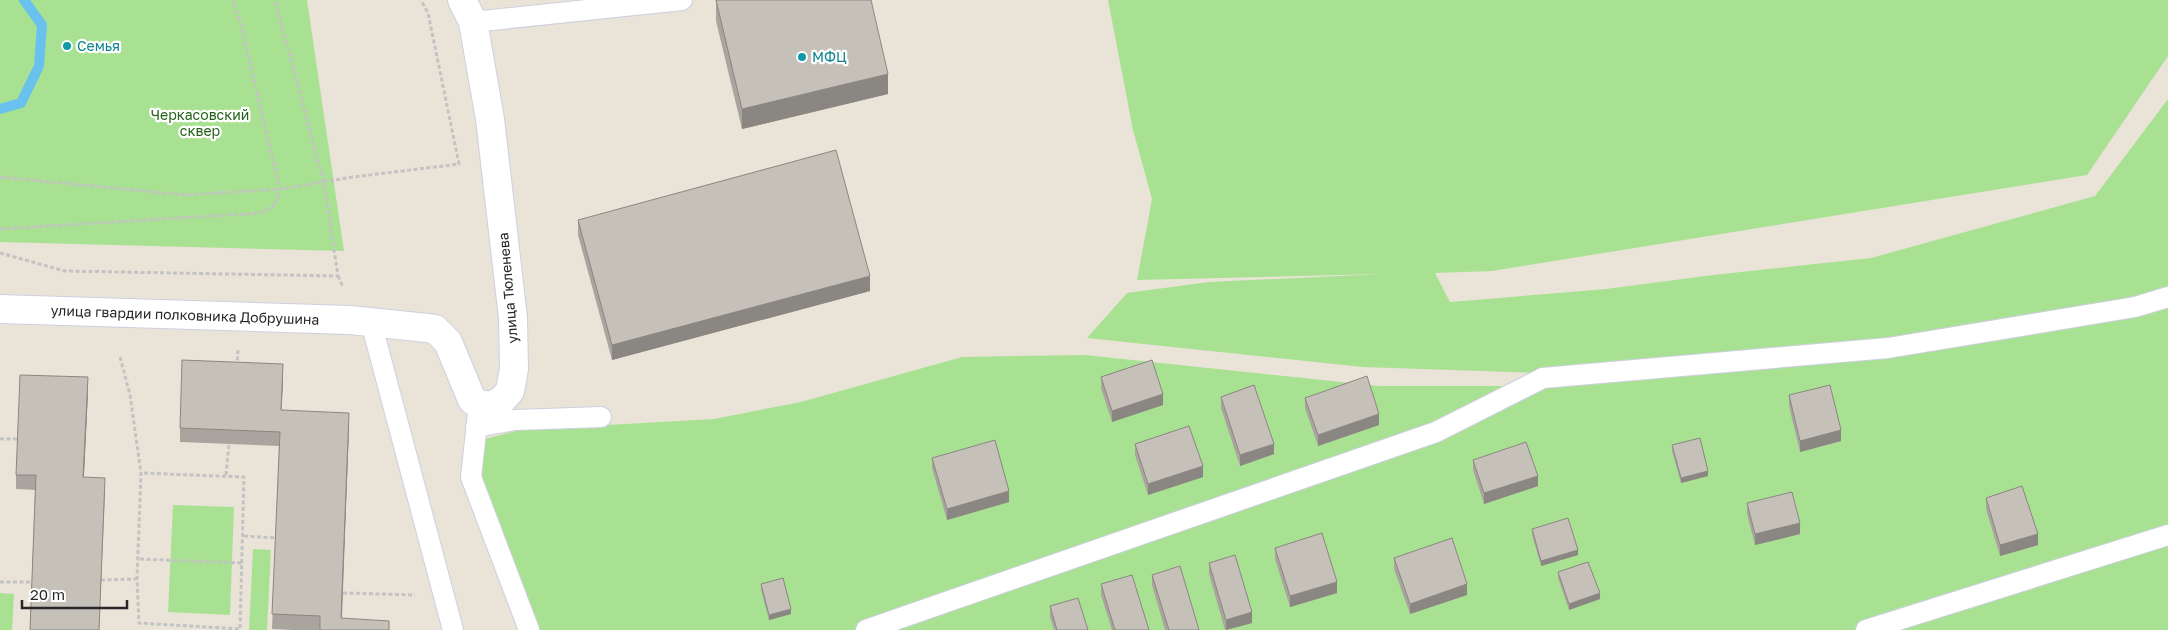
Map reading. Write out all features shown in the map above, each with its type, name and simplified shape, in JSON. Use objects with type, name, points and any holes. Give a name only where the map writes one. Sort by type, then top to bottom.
[{"type":"street","name":"улица Тюленева","points":[[468,11],[490,119],[513,318],[514,369],[510,391],[502,400],[477,415]]},
{"type":"street","name":"улица гвардии полковника Добрушина","points":[[0,308],[371,322]]},
{"type":"street","points":[[371,322],[435,329],[448,342],[477,415]]},
{"type":"lane","points":[[468,11],[682,0]]},
{"type":"lane","points":[[866,630],[1436,432],[1543,378],[1888,348],[2135,307],[2168,296]]},
{"type":"lane","points":[[371,322],[453,630]]},
{"type":"lane","points":[[529,630],[471,477],[477,415],[515,420],[600,417]]},
{"type":"lane","points":[[1866,630],[2168,535]]},
{"type":"path","points":[[0,229],[261,213],[275,205],[280,189],[233,0]]},
{"type":"path","points":[[0,253],[65,271],[338,276],[324,183],[275,0]]},
{"type":"path","points":[[0,177],[186,195],[280,189],[352,177],[459,164],[428,13],[421,0]]},
{"type":"path","points":[[120,357],[130,396],[141,473],[140,559],[137,579],[138,623],[240,630],[244,536],[244,477],[141,473]]},
{"type":"path","points":[[0,439],[18,439]]},
{"type":"path","points":[[226,475],[229,444]]},
{"type":"path","points":[[244,536],[276,538]]},
{"type":"path","points":[[140,559],[243,563]]},
{"type":"path","points":[[101,580],[137,579]]},
{"type":"path","points":[[0,582],[32,582]]},
{"type":"path","points":[[343,593],[417,595]]},
{"type":"green space","name":"Черкасовский сквер","points":[[0,0],[307,0],[344,251],[0,242]]},
{"type":"green space","points":[[1108,0],[2168,0],[2168,56],[2087,175],[1492,271],[1435,273],[1450,302],[1606,289],[1871,258],[2095,196],[2168,99],[2168,291],[1888,343],[1542,373],[1363,367],[1087,338],[1127,293],[1209,282],[1381,274],[1137,280],[1152,199],[1133,130]]},
{"type":"green space","points":[[2168,305],[2168,630],[532,630],[470,443],[520,430],[714,419],[801,402],[962,357],[1085,355],[1379,386],[1551,386],[1888,358],[2133,316]]},
{"type":"green space","points":[[173,505],[234,507],[230,615],[168,612]]},
{"type":"green space","points":[[253,549],[271,550],[267,630],[249,630]]},
{"type":"green space","points":[[0,593],[14,594],[12,630],[0,630]]},
{"type":"building","name":"МФЦ","points":[[716,0],[871,0],[888,74],[742,109]]},
{"type":"building","points":[[836,150],[870,276],[612,345],[578,220]]},
{"type":"building","points":[[182,360],[283,364],[281,410],[349,413],[341,618],[389,621],[389,630],[320,630],[320,616],[272,614],[280,432],[180,428]]},
{"type":"building","points":[[1152,360],[1163,394],[1112,411],[1101,377]]},
{"type":"building","points":[[20,375],[88,377],[83,477],[105,478],[99,630],[30,630],[36,475],[16,475]]},
{"type":"building","points":[[1367,376],[1379,414],[1318,435],[1305,398]]},
{"type":"building","points":[[1254,385],[1274,444],[1240,455],[1221,397]]},
{"type":"building","points":[[1830,385],[1841,430],[1800,441],[1789,395]]},
{"type":"building","points":[[1189,426],[1203,466],[1148,484],[1135,444]]},
{"type":"building","points":[[1700,438],[1708,471],[1681,478],[1672,445]]},
{"type":"building","points":[[995,440],[1009,491],[947,509],[932,458]]},
{"type":"building","points":[[1526,442],[1538,476],[1484,493],[1473,460]]},
{"type":"building","points":[[2022,486],[2038,534],[2000,545],[1986,498]]},
{"type":"building","points":[[1792,492],[1800,523],[1755,534],[1747,503]]},
{"type":"building","points":[[1568,518],[1578,550],[1541,561],[1532,529]]},
{"type":"building","points":[[1322,533],[1337,582],[1290,596],[1275,548]]},
{"type":"building","points":[[1452,538],[1467,584],[1410,604],[1394,558]]},
{"type":"building","points":[[1235,555],[1252,612],[1226,620],[1209,563]]},
{"type":"building","points":[[1588,562],[1600,593],[1569,604],[1558,572]]},
{"type":"building","points":[[1180,566],[1199,630],[1169,630],[1152,575]]},
{"type":"building","points":[[1132,575],[1149,630],[1115,630],[1101,584]]},
{"type":"building","points":[[783,578],[791,609],[769,615],[761,584]]},
{"type":"building","points":[[1078,598],[1088,630],[1057,630],[1050,606]]},
{"type":"waterway","points":[[0,109],[21,103],[39,66],[42,25],[24,0]]},
{"type":"place","name":"Семья","points":[[67,46]]},
{"type":"place","name":"МФЦ","points":[[802,57]]}]
